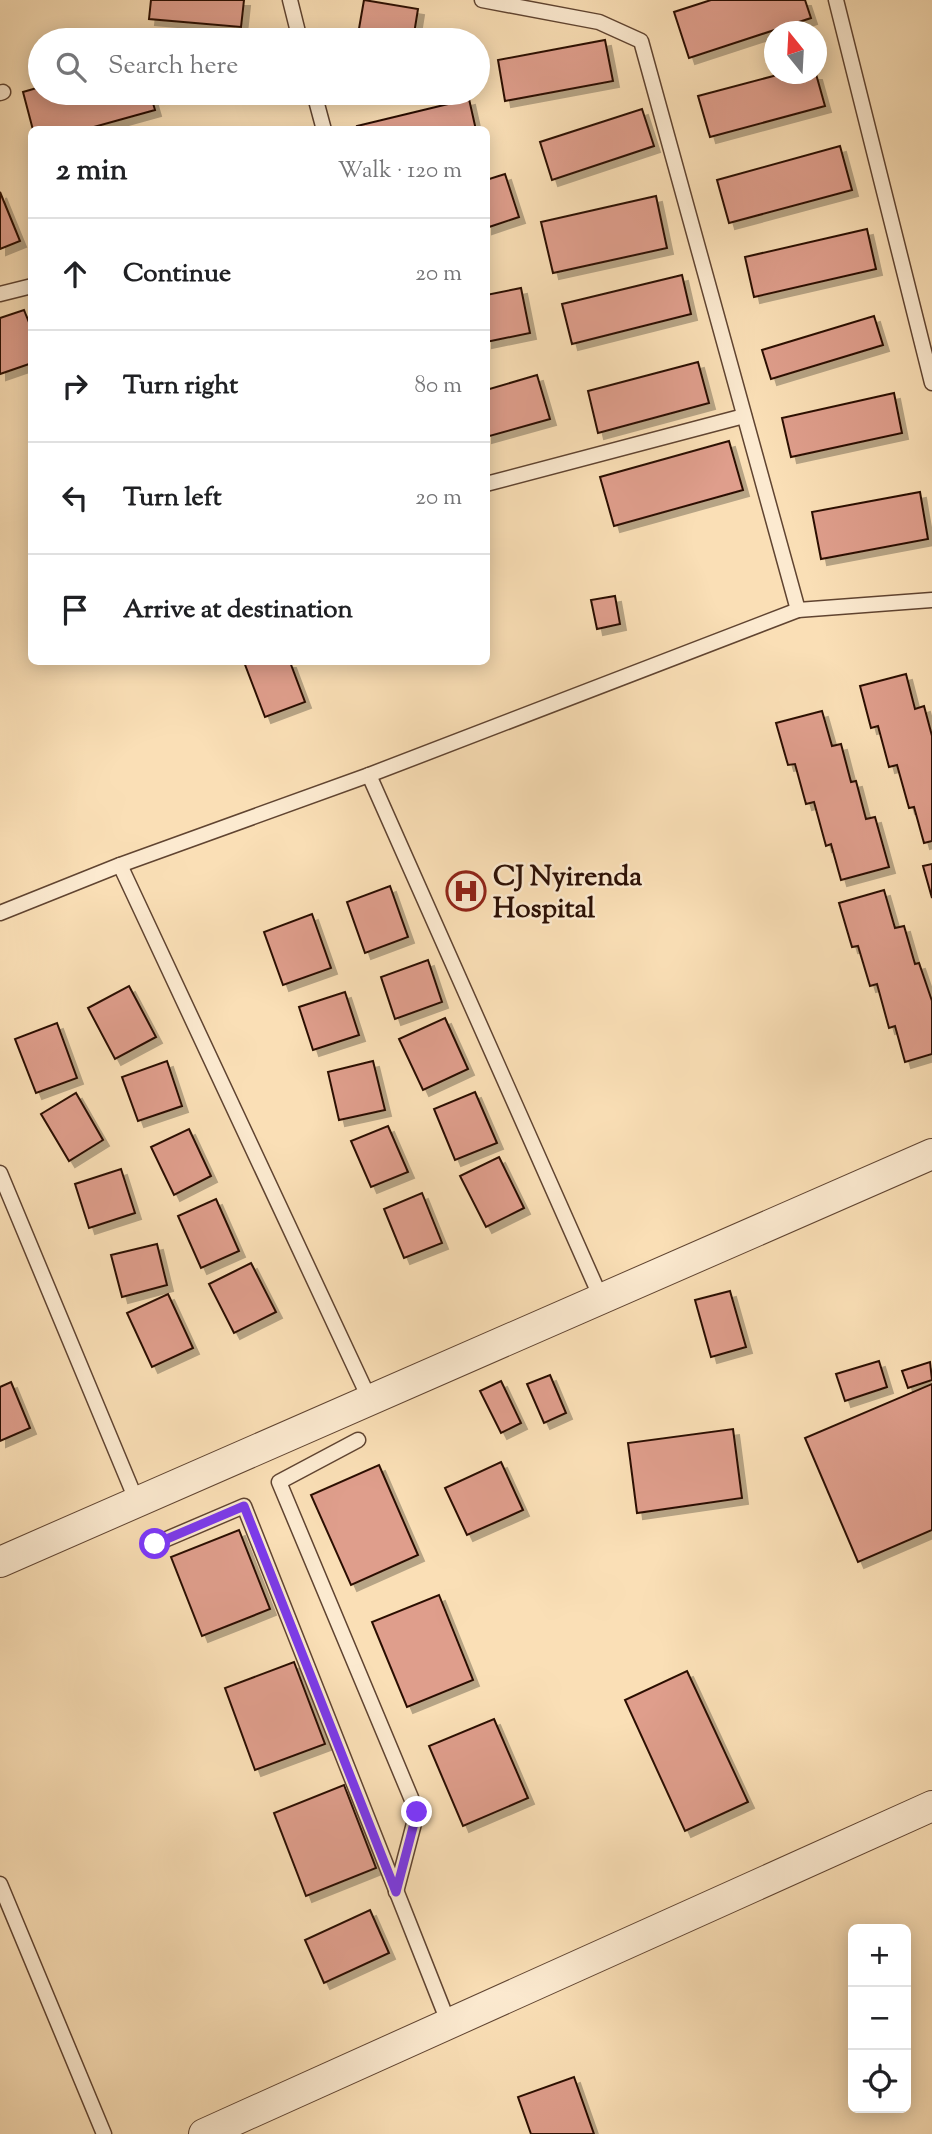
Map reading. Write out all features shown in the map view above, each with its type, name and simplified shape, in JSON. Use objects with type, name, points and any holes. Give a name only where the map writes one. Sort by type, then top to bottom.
[{"type":"street","points":[[0,1562],[369,1398],[932,1154]]},
{"type":"street","points":[[204,2134],[932,1806]]},
{"type":"lane","points":[[290,0],[297,28]]},
{"type":"lane","points":[[482,0],[599,22],[641,41],[798,610]]},
{"type":"lane","points":[[836,0],[932,383]]},
{"type":"lane","points":[[317,105],[323,126]]},
{"type":"lane","points":[[0,294],[28,287]]},
{"type":"lane","points":[[490,483],[744,416]]},
{"type":"lane","points":[[0,913],[120,865],[369,775],[798,610],[932,600]]},
{"type":"lane","points":[[369,775],[601,1298]]},
{"type":"lane","points":[[120,865],[369,1398]]},
{"type":"lane","points":[[0,1173],[136,1502]]},
{"type":"lane","points":[[358,1440],[279,1482],[417,1812],[396,1892]]},
{"type":"lane","points":[[155,1544],[244,1506],[449,2024]]},
{"type":"lane","points":[[0,1884],[104,2134]]},
{"type":"building","points":[[151,0],[244,0],[241,27],[149,19]]},
{"type":"building","points":[[364,0],[418,9],[415,28],[359,28]]},
{"type":"building","points":[[711,0],[805,0],[811,18],[802,21],[764,21],[764,33],[689,58],[674,12]]},
{"type":"building","points":[[605,40],[613,81],[505,101],[498,60]]},
{"type":"building","points":[[764,79],[764,84],[819,84],[825,106],[710,137],[698,96]]},
{"type":"building","points":[[28,91],[28,105],[154,105],[155,110],[97,126],[32,126],[23,92]]},
{"type":"building","points":[[444,105],[470,105],[475,126],[357,126]]},
{"type":"building","points":[[642,109],[654,146],[552,180],[540,142]]},
{"type":"building","points":[[840,146],[852,190],[729,223],[717,180]]},
{"type":"building","points":[[505,174],[519,217],[490,227],[490,179]]},
{"type":"building","points":[[0,192],[20,241],[0,249]]},
{"type":"building","points":[[656,196],[667,248],[553,273],[541,222]]},
{"type":"building","points":[[867,229],[876,269],[754,297],[745,257]]},
{"type":"building","points":[[682,275],[691,314],[572,344],[562,304]]},
{"type":"building","points":[[521,288],[530,333],[490,341],[490,294]]},
{"type":"building","points":[[24,310],[28,320],[28,364],[0,374],[0,318]]},
{"type":"building","points":[[874,316],[883,345],[771,379],[762,350]]},
{"type":"building","points":[[698,362],[709,403],[598,433],[588,391]]},
{"type":"building","points":[[537,375],[550,419],[490,436],[490,389]]},
{"type":"building","points":[[894,393],[902,433],[791,457],[782,418]]},
{"type":"building","points":[[729,441],[743,490],[614,526],[600,477]]},
{"type":"building","points":[[920,492],[928,539],[821,559],[812,512]]},
{"type":"building","points":[[615,596],[620,624],[597,629],[591,600]]},
{"type":"building","points":[[245,665],[291,665],[305,702],[265,717]]},
{"type":"building","points":[[906,674],[915,709],[924,706],[932,736],[932,841],[924,843],[914,807],[909,808],[897,765],[889,767],[878,726],[871,728],[860,686]]},
{"type":"building","points":[[822,711],[832,746],[841,744],[851,782],[856,781],[866,819],[875,817],[889,867],[841,880],[831,844],[826,846],[814,802],[806,804],[795,764],[788,765],[776,723]]},
{"type":"building","points":[[932,864],[932,898],[923,866]]},
{"type":"building","points":[[390,886],[408,937],[365,953],[347,902]]},
{"type":"building","points":[[884,890],[895,928],[904,926],[915,964],[919,963],[932,1001],[932,1054],[905,1062],[895,1026],[889,1028],[877,984],[870,986],[858,946],[852,947],[839,903]]},
{"type":"building","points":[[312,914],[331,968],[283,985],[264,932]]},
{"type":"building","points":[[428,960],[442,1002],[395,1019],[381,977]]},
{"type":"building","points":[[129,986],[156,1037],[115,1059],[88,1008]]},
{"type":"building","points":[[345,992],[359,1035],[313,1050],[299,1007]]},
{"type":"building","points":[[445,1018],[468,1069],[423,1090],[399,1039]]},
{"type":"building","points":[[57,1023],[77,1078],[36,1093],[15,1039]]},
{"type":"building","points":[[167,1061],[182,1106],[138,1121],[122,1077]]},
{"type":"building","points":[[373,1061],[385,1110],[339,1120],[328,1072]]},
{"type":"building","points":[[475,1092],[497,1143],[455,1160],[434,1109]]},
{"type":"building","points":[[76,1093],[103,1140],[69,1161],[41,1114]]},
{"type":"building","points":[[388,1126],[408,1172],[371,1187],[351,1141]]},
{"type":"building","points":[[189,1129],[211,1176],[174,1195],[151,1147]]},
{"type":"building","points":[[499,1157],[524,1208],[486,1227],[460,1176]]},
{"type":"building","points":[[121,1169],[135,1213],[89,1228],[75,1184]]},
{"type":"building","points":[[422,1193],[442,1243],[404,1258],[384,1209]]},
{"type":"building","points":[[216,1199],[239,1251],[201,1268],[178,1216]]},
{"type":"building","points":[[157,1244],[167,1285],[122,1297],[111,1255]]},
{"type":"building","points":[[251,1263],[276,1312],[234,1333],[209,1284]]},
{"type":"building","points":[[730,1291],[746,1347],[711,1357],[695,1300]]},
{"type":"building","points":[[168,1294],[193,1348],[152,1367],[127,1313]]},
{"type":"building","points":[[879,1361],[887,1387],[845,1401],[836,1374]]},
{"type":"building","points":[[930,1362],[932,1380],[908,1388],[902,1371]]},
{"type":"building","points":[[550,1375],[566,1413],[544,1423],[527,1384]]},
{"type":"building","points":[[501,1381],[521,1423],[501,1433],[480,1391]]},
{"type":"building","points":[[11,1382],[30,1428],[0,1441],[0,1387]]},
{"type":"building","points":[[932,1384],[932,1530],[858,1562],[805,1438]]},
{"type":"building","points":[[733,1429],[742,1498],[637,1513],[628,1443]]},
{"type":"building","points":[[501,1462],[523,1510],[467,1535],[445,1488]]},
{"type":"building","points":[[379,1465],[418,1555],[351,1585],[311,1495]]},
{"type":"building","points":[[239,1530],[270,1609],[202,1636],[171,1557]]},
{"type":"building","points":[[439,1595],[473,1680],[407,1707],[372,1622]]},
{"type":"building","points":[[294,1662],[325,1744],[255,1770],[225,1688]]},
{"type":"building","points":[[687,1671],[748,1802],[685,1831],[625,1700]]},
{"type":"building","points":[[494,1719],[528,1798],[463,1826],[429,1746]]},
{"type":"building","points":[[344,1785],[376,1868],[306,1896],[274,1813]]},
{"type":"building","points":[[370,1910],[389,1953],[324,1983],[305,1940]]},
{"type":"building","points":[[574,2077],[594,2134],[531,2134],[518,2097]]},
{"type":"place","name":"CJ Nyirenda Hospital","points":[[466,891]]},
{"type":"route","points":[[155,1544],[244,1506],[396,1892],[417,1812]]}]
